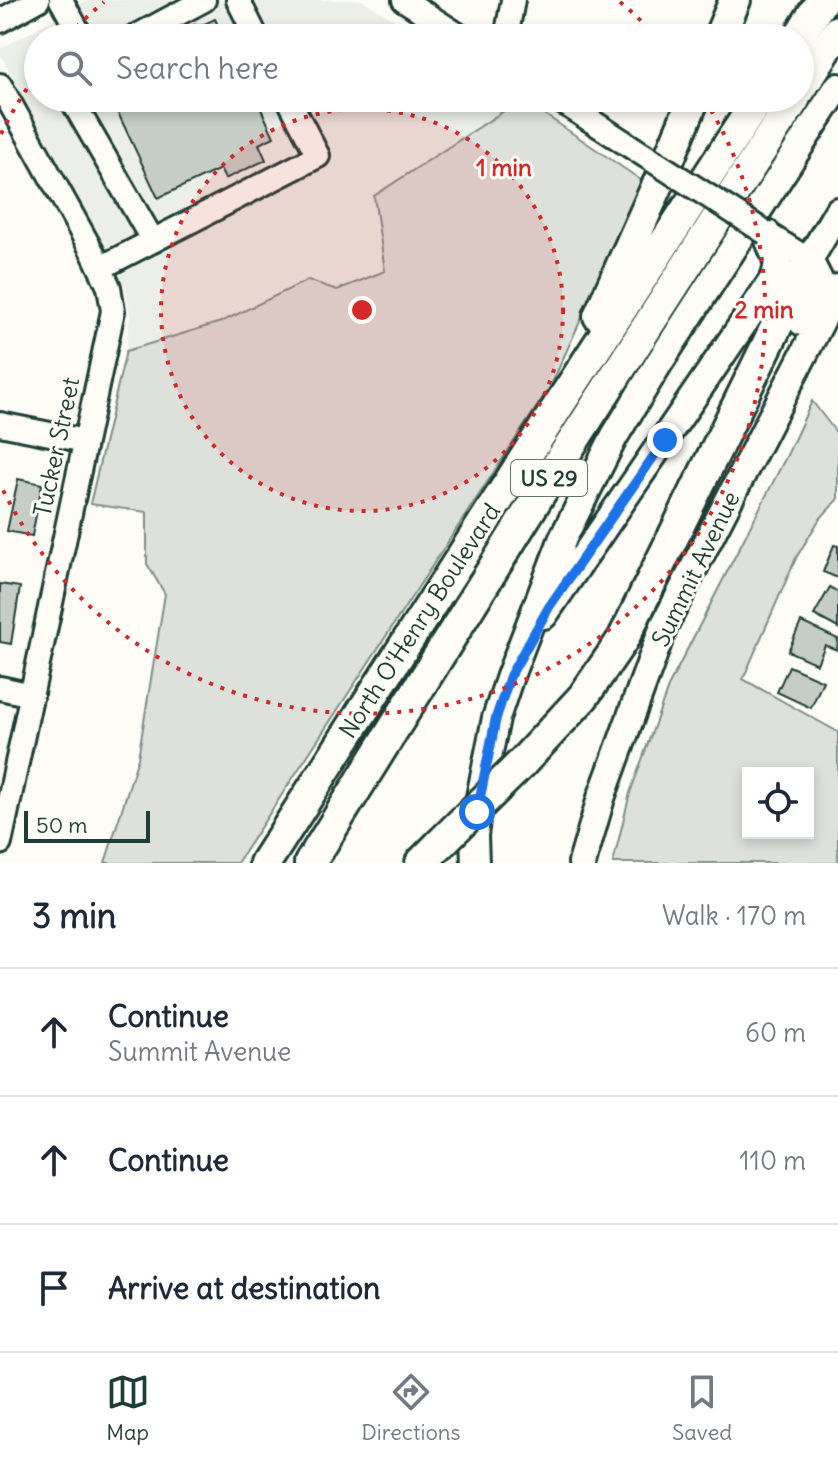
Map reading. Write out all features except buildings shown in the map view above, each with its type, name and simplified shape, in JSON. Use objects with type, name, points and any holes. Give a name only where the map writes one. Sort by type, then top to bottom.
[{"type":"highway","points":[[725,24],[735,0]]},
{"type":"highway","points":[[807,24],[822,0]]},
{"type":"highway","points":[[814,68],[838,31]]},
{"type":"highway","points":[[559,405],[688,112]]},
{"type":"highway","name":"North O'Henry Boulevard","points":[[265,863],[750,112]]},
{"type":"highway","name":"North O'Henry Boulevard","points":[[310,863],[557,466],[786,112]]},
{"type":"highway","points":[[431,853],[583,697],[623,639],[809,260]]},
{"type":"main road","points":[[475,863],[477,812],[496,718],[563,538],[614,437],[666,351],[838,87]]},
{"type":"main road","points":[[740,480],[747,442],[818,287],[819,280],[809,260],[838,211]]},
{"type":"main road","points":[[510,676],[549,607],[775,277],[778,263],[766,233]]},
{"type":"main road","name":"Summit Avenue","points":[[582,863],[601,798],[664,626],[837,292]]},
{"type":"street","points":[[0,21],[38,0]]},
{"type":"street","points":[[61,0],[74,24]]},
{"type":"street","points":[[159,24],[204,0]]},
{"type":"street","points":[[238,0],[250,24]]},
{"type":"street","points":[[404,0],[441,24]]},
{"type":"street","points":[[509,24],[513,0]]},
{"type":"street","name":"Tucker Street","points":[[0,85],[100,268],[109,287],[113,311],[0,843]]},
{"type":"street","points":[[79,112],[153,241]]},
{"type":"street","points":[[100,268],[318,156],[295,112]]},
{"type":"street","points":[[578,112],[809,260]]},
{"type":"street","points":[[0,424],[85,441]]},
{"type":"street","points":[[0,688],[32,695]]},
{"type":"shaded area","points":[[88,0],[362,0],[401,24],[45,24]]},
{"type":"shaded area","points":[[24,36],[24,99],[0,54],[0,49]]},
{"type":"shaded area","points":[[31,112],[502,112],[374,196],[385,271],[337,290],[308,280],[221,322],[126,351],[130,315],[125,286]]},
{"type":"shaded area","points":[[502,112],[541,112],[644,182],[551,385],[237,863],[105,863],[138,758],[165,594],[147,564],[147,512],[90,504],[126,351],[221,322],[308,280],[337,290],[385,271],[374,196]]},
{"type":"shaded area","points":[[812,401],[838,435],[838,499],[819,520],[796,558],[743,679],[838,732],[838,863],[613,863],[630,793],[669,685]]},
{"type":"route","points":[[477,812],[496,718],[510,676],[549,607],[665,440]]}]
